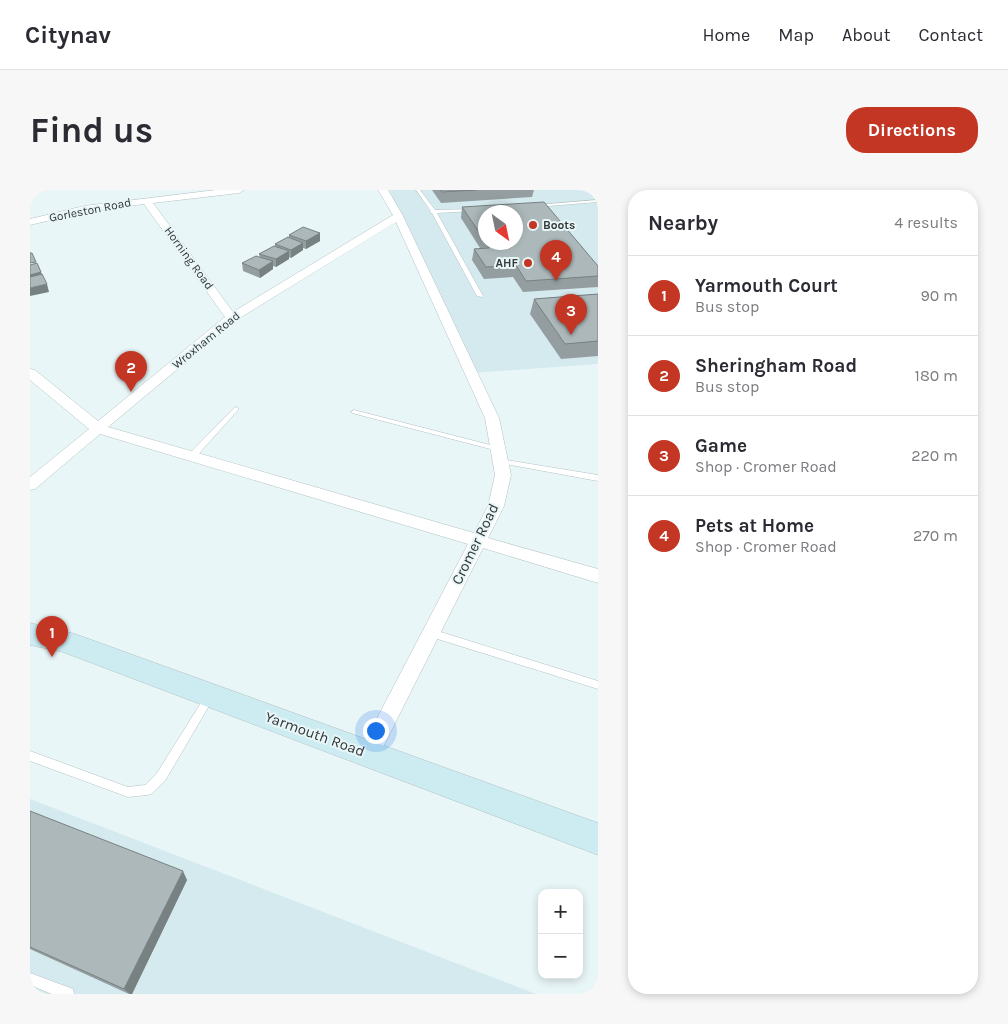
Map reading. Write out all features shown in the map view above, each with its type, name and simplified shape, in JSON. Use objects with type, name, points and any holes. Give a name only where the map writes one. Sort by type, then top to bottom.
[{"type":"street","name":"Gorleston Road","points":[[30,222],[84,209],[239,190]]},
{"type":"street","name":"Cromer Road","points":[[369,754],[496,506],[503,475],[492,418],[398,216],[382,190]]},
{"type":"street","name":"Horning Road","points":[[146,200],[231,318]]},
{"type":"street","name":"Wroxham Road","points":[[30,485],[231,318],[398,216]]},
{"type":"street","points":[[30,373],[98,429],[598,576]]},
{"type":"street","name":"Yarmouth Road","points":[[30,634],[66,642],[598,839]]},
{"type":"lane","points":[[418,190],[433,212],[480,296]]},
{"type":"lane","points":[[543,198],[554,210]]},
{"type":"lane","points":[[527,206],[598,201]]},
{"type":"lane","points":[[433,212],[478,209]]},
{"type":"lane","points":[[192,456],[236,409]]},
{"type":"lane","points":[[354,412],[499,455],[598,478]]},
{"type":"lane","points":[[431,633],[598,685]]},
{"type":"lane","points":[[30,756],[128,792],[147,790],[162,777],[210,696]]},
{"type":"lane","points":[[30,978],[68,994]]},
{"type":"shaded area","points":[[389,190],[598,190],[598,364],[472,373]]},
{"type":"shaded area","points":[[30,799],[536,994],[30,994]]},
{"type":"building","points":[[440,190],[476,190],[442,192]]},
{"type":"building","points":[[544,202],[598,266],[598,276],[526,281],[516,265],[486,267],[474,249],[523,250],[523,205],[495,205]]},
{"type":"building","points":[[478,206],[478,230],[462,207]]},
{"type":"building","points":[[303,227],[320,233],[306,241],[289,235]]},
{"type":"building","points":[[288,237],[303,243],[291,250],[275,244]]},
{"type":"building","points":[[274,246],[289,251],[276,259],[259,254]]},
{"type":"building","points":[[30,253],[32,253],[36,262],[30,263]]},
{"type":"building","points":[[256,256],[273,261],[259,270],[242,263]]},
{"type":"building","points":[[37,263],[41,272],[30,275],[30,265]]},
{"type":"building","points":[[42,274],[47,284],[30,288],[30,277]]},
{"type":"building","points":[[598,294],[598,341],[565,344],[534,299]]},
{"type":"building","points":[[30,811],[183,871],[124,989],[30,947]]},
{"type":"place","name":"Boots","points":[[533,225]]},
{"type":"place","name":"AHF","points":[[528,263]]},
{"type":"place","name":"Pets at Home","points":[[556,281]]},
{"type":"place","name":"Game","points":[[571,335]]},
{"type":"place","name":"Sheringham Road","points":[[131,392]]},
{"type":"place","name":"Yarmouth Court","points":[[52,657]]}]
